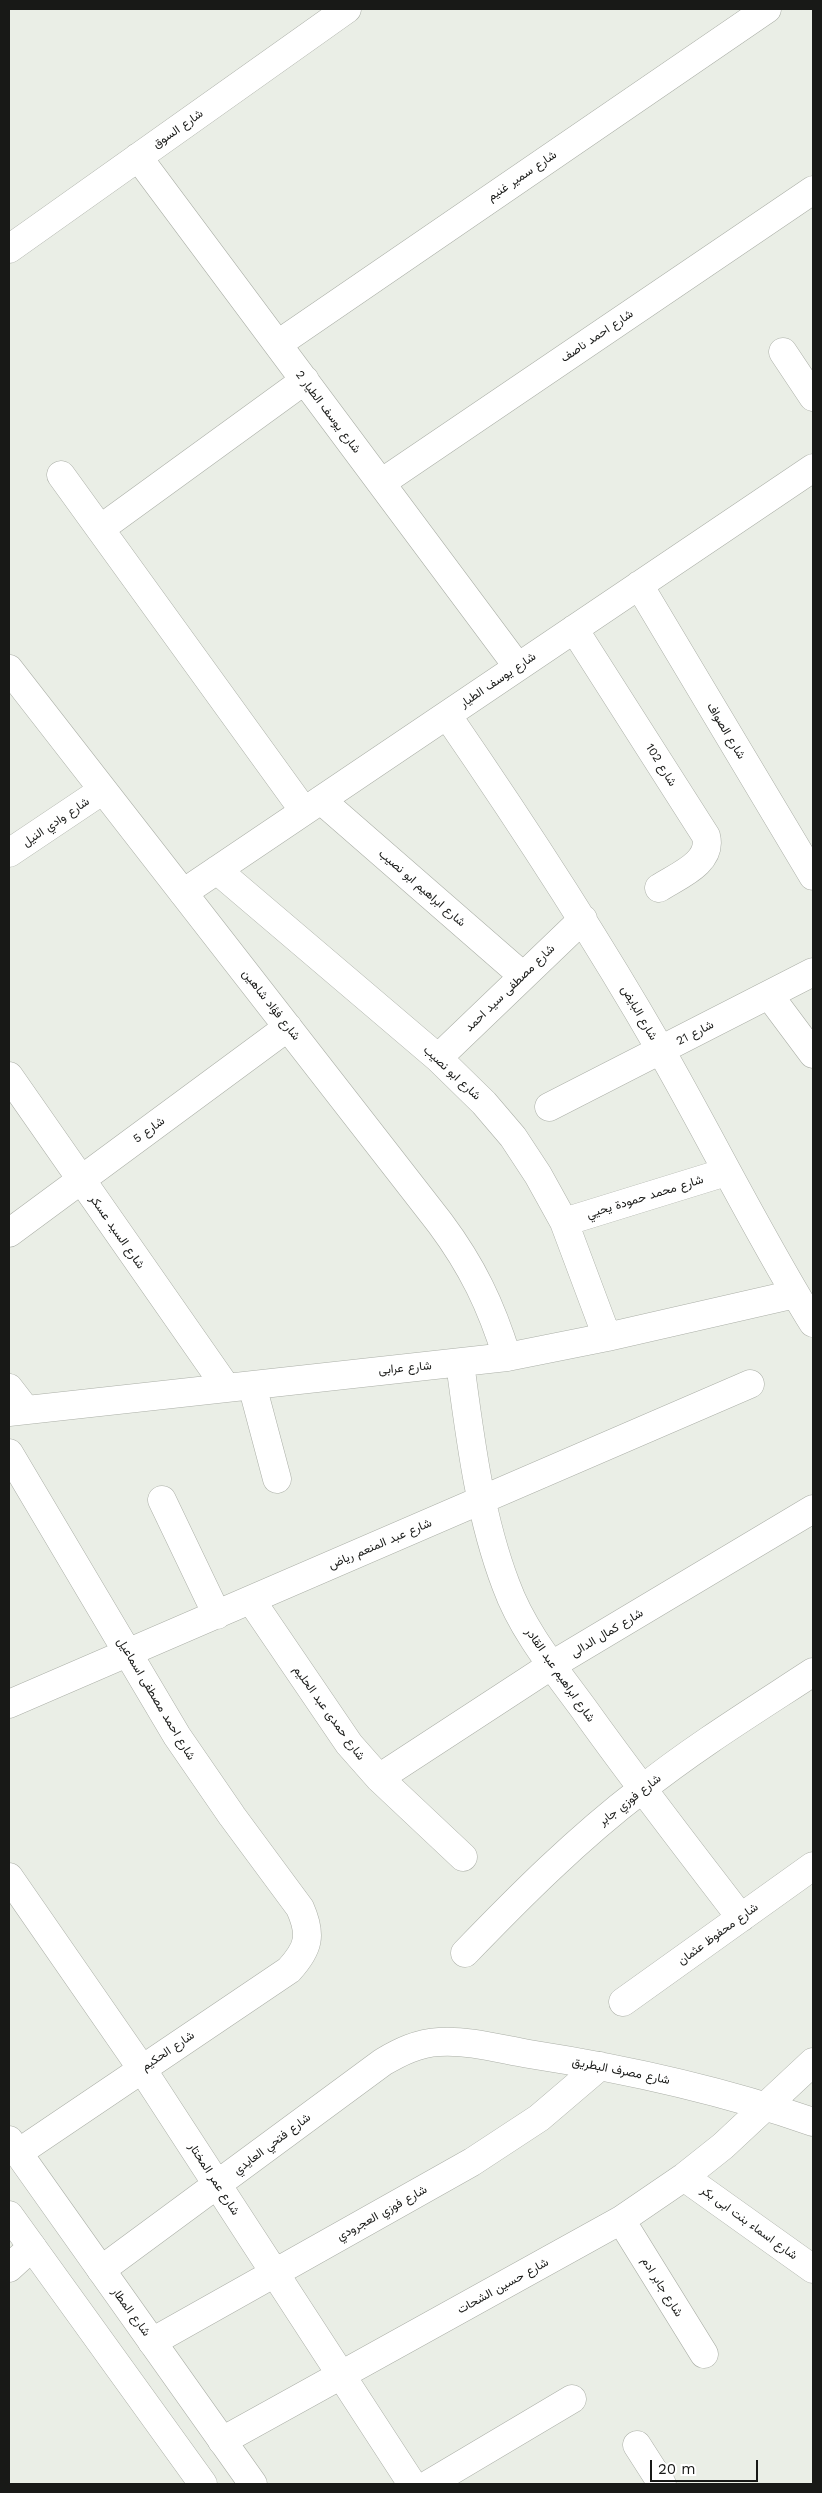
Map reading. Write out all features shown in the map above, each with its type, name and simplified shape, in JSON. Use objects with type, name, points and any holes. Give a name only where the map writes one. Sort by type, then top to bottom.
[{"type":"street","name":"شارع السوق","points":[[9,249],[346,9]]},
{"type":"street","name":"شارع سمير غنيم","points":[[278,344],[749,14]]},
{"type":"street","name":"شارع يوسف الطيار 2","points":[[138,157],[518,667]]},
{"type":"street","name":"شارع احمد ناصف","points":[[380,483],[813,190]]},
{"type":"street","points":[[783,352],[813,397]]},
{"type":"street","points":[[100,529],[304,380]]},
{"type":"street","name":"شارع يوسف الطيار","points":[[183,893],[813,468]]},
{"type":"street","name":"شارع ابراهيم ابو نصيب","points":[[61,475],[100,529],[313,806],[523,976]]},
{"type":"street","name":"شارع الصواف","points":[[639,585],[813,876]]},
{"type":"street","name":"شارع 102","points":[[574,629],[706,836],[707,850],[699,862],[658,888]]},
{"type":"street","name":"شارع فؤاد شاهين","points":[[9,669],[462,1253],[481,1286],[496,1321],[507,1357]]},
{"type":"street","name":"شارع البايض","points":[[447,715],[518,818],[583,919],[661,1051],[726,1172],[813,1323]]},
{"type":"street","name":"شارع وادي النيل","points":[[9,854],[103,790]]},
{"type":"street","name":"شارع ابو نصيب","points":[[217,870],[438,1058],[484,1102],[513,1137],[538,1175],[564,1222],[607,1337]]},
{"type":"street","name":"شارع مصطفى سيد احمد","points":[[438,1058],[583,919]]},
{"type":"street","name":"شارع 21","points":[[549,1107],[813,972]]},
{"type":"street","points":[[770,995],[813,1054]]},
{"type":"street","name":"شارع 5","points":[[9,1233],[288,1027]]},
{"type":"street","name":"شارع السيد عسكر","points":[[9,1076],[226,1387]]},
{"type":"street","name":"شارع محمد حمودة يحيي","points":[[564,1222],[726,1172]]},
{"type":"street","name":"شارع عرابى","points":[[17,1411],[507,1357],[607,1337],[796,1294]]},
{"type":"street","name":"شارع ابراهيم عبد القادر","points":[[460,1362],[482,1500],[491,1540],[506,1586],[529,1632],[641,1789],[741,1918]]},
{"type":"street","name":"شارع عبد المنعم رياض","points":[[9,1704],[750,1384]]},
{"type":"street","points":[[252,1385],[277,1479]]},
{"type":"street","points":[[9,1388],[17,1411]]},
{"type":"street","name":"شارع احمد مصطفى اسماعيل","points":[[9,1453],[204,1776],[300,1908],[307,1924],[308,1941]]},
{"type":"street","points":[[162,1500],[217,1615]]},
{"type":"street","name":"شارع كمال الدالى","points":[[379,1778],[552,1666],[813,1509]]},
{"type":"street","name":"شارع حمدى عبد الحليم","points":[[251,1600],[349,1744],[379,1778],[463,1857]]},
{"type":"street","name":"شارع فوزي جابر","points":[[466,1953],[548,1869],[641,1789],[721,1732],[813,1672]]},
{"type":"street","name":"شارع محفوظ عثمان","points":[[623,2002],[813,1866]]},
{"type":"street","name":"شارع عمر المختار","points":[[9,1877],[142,2068],[412,2484]]},
{"type":"street","name":"شارع الحكيم","points":[[13,2146],[142,2068],[289,1970],[300,1958],[308,1941]]},
{"type":"street","name":"شارع مصرف البطريق","points":[[424,2044],[454,2042],[600,2066],[684,2083],[766,2106],[813,2122]]},
{"type":"street","name":"شارع فتحي العايدي","points":[[101,2270],[383,2062],[402,2051],[424,2044]]},
{"type":"street","name":"شارع حسين الشحات","points":[[222,2441],[621,2220],[684,2177],[723,2146],[813,2062]]},
{"type":"street","name":"شارع فوزي العجرودي","points":[[152,2342],[506,2141],[545,2113],[600,2066]]},
{"type":"street","name":"شارع المطار","points":[[13,2146],[253,2484]]},
{"type":"street","name":"شارع اسماء بنت ابى بكر","points":[[684,2177],[813,2269]]},
{"type":"street","points":[[9,2215],[203,2484]]},
{"type":"street","name":"شارع جابر ادم","points":[[621,2220],[704,2354]]},
{"type":"street","points":[[9,2268],[32,2247]]},
{"type":"street","points":[[429,2484],[572,2399]]},
{"type":"street","points":[[637,2446],[662,2484]]}]
